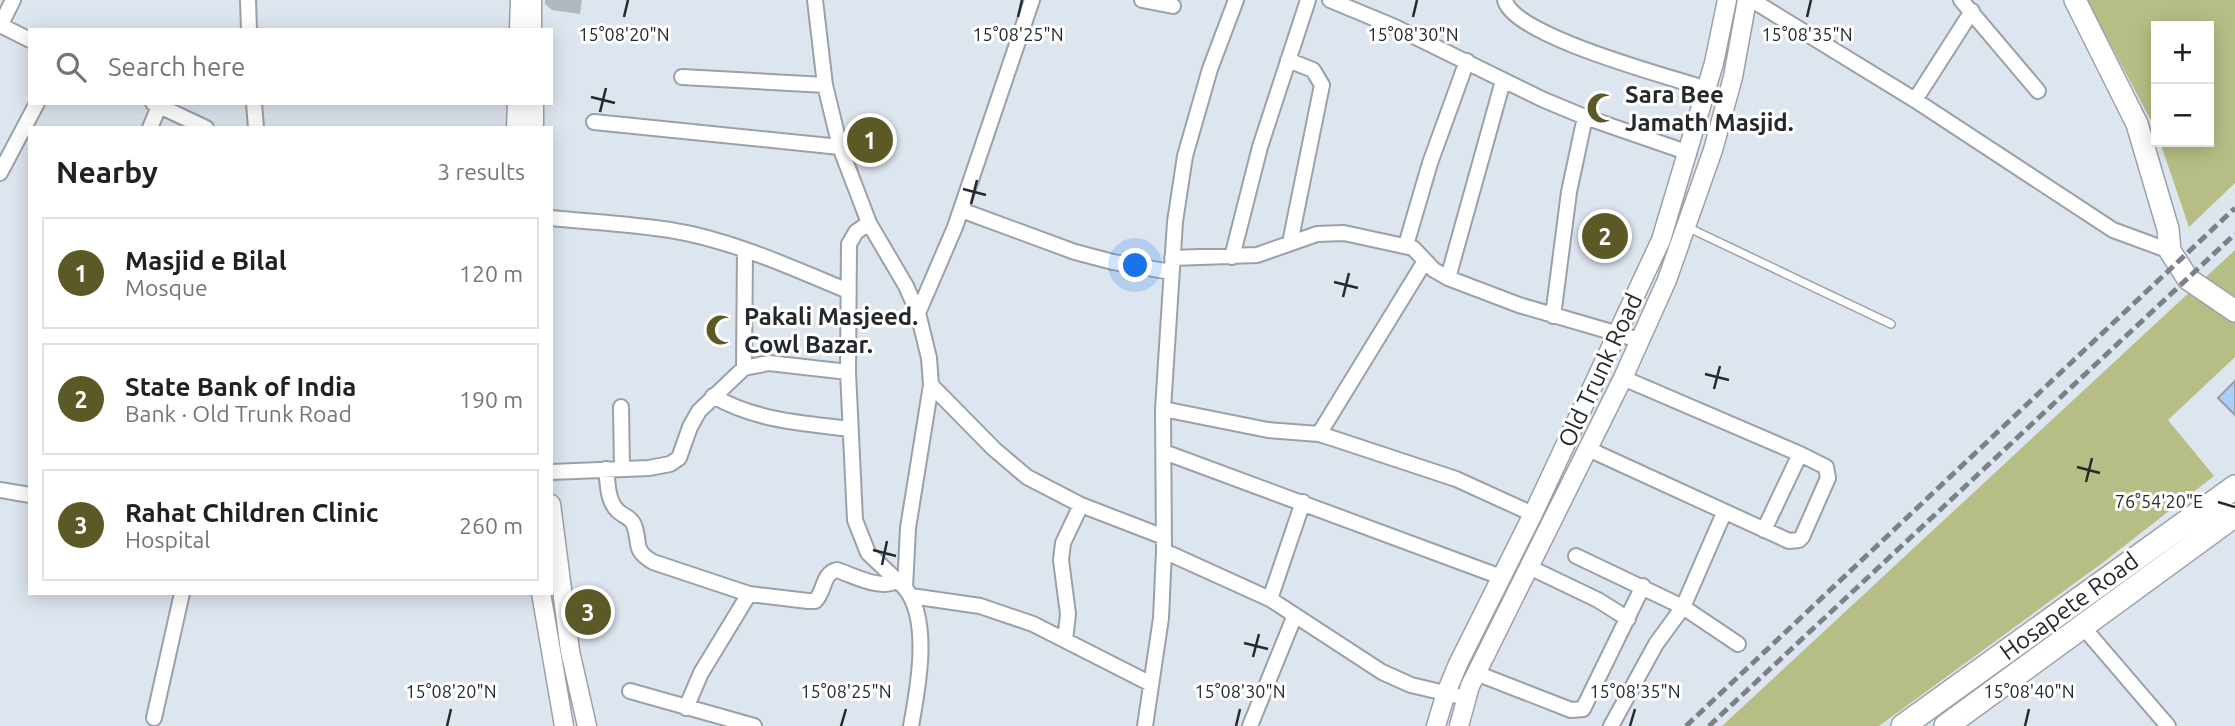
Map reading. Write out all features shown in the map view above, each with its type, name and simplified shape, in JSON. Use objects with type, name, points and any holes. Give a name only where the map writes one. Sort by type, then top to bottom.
[{"type":"highway","name":"Hosapete Road","points":[[1903,726],[2235,487]]},
{"type":"highway","name":"Hosapete Road","points":[[1946,726],[2235,515]]},
{"type":"main road","points":[[2075,0],[2137,124],[2168,229],[2170,251],[2188,279],[2235,311]]},
{"type":"street","points":[[13,0],[0,25],[28,39]]},
{"type":"street","points":[[248,0],[250,28]]},
{"type":"street","points":[[519,28],[520,0]]},
{"type":"street","points":[[532,0],[533,28]]},
{"type":"street","points":[[815,0],[825,85],[840,147],[869,223],[906,286],[918,313],[929,358],[932,385],[908,528],[905,588],[919,623],[918,693],[911,726]]},
{"type":"street","points":[[918,313],[961,211],[1032,0]]},
{"type":"street","points":[[1142,0],[1173,6]]},
{"type":"street","points":[[1145,726],[1161,618],[1164,544],[1163,410],[1175,222],[1185,156],[1210,69],[1236,0]]},
{"type":"street","points":[[1232,257],[1260,147],[1308,0]]},
{"type":"street","points":[[1330,0],[1585,117],[1689,153]]},
{"type":"street","points":[[1506,0],[1514,15],[1532,27],[1584,49],[1707,89]]},
{"type":"street","name":"Old Trunk Road","points":[[1436,726],[1458,663],[1502,577],[1661,240],[1707,89],[1727,0]]},
{"type":"street","points":[[1459,726],[1476,673],[1623,378],[1667,280],[1722,119],[1749,0],[1915,100],[2113,230],[2170,251]]},
{"type":"street","points":[[1961,0],[2039,91]]},
{"type":"street","points":[[1915,100],[1972,11]]},
{"type":"street","points":[[1289,60],[1313,71],[1322,85],[1290,243]]},
{"type":"street","points":[[1405,245],[1430,163],[1467,61]]},
{"type":"street","points":[[682,77],[825,85]]},
{"type":"street","points":[[1448,278],[1503,81]]},
{"type":"street","points":[[0,173],[36,105]]},
{"type":"street","points":[[151,126],[156,105],[202,126]]},
{"type":"street","points":[[254,105],[256,126]]},
{"type":"street","points":[[516,126],[517,105]]},
{"type":"street","points":[[534,105],[534,126]]},
{"type":"street","points":[[1553,316],[1569,192],[1585,117]]},
{"type":"street","points":[[594,122],[840,147]]},
{"type":"street","points":[[961,211],[1075,252],[1112,262],[1171,265],[1257,255],[1317,234],[1344,233],[1413,247],[1434,270],[1448,278],[1519,306],[1640,340]]},
{"type":"street","points":[[553,218],[671,230],[745,250],[848,291]]},
{"type":"street","points":[[869,223],[856,232],[849,244],[848,372],[855,520],[868,553],[905,588]]},
{"type":"street","points":[[744,368],[745,250]]},
{"type":"street","points":[[1319,434],[1425,261]]},
{"type":"street","points":[[553,471],[670,464],[679,457],[699,411],[744,368],[769,363],[848,372]]},
{"type":"street","points":[[1586,448],[1789,541],[1794,542],[1802,537],[1828,478],[1826,467],[1623,378]]},
{"type":"street","points":[[932,385],[994,449],[1027,477],[1270,599],[1381,672],[1411,685],[1466,698]]},
{"type":"street","points":[[713,397],[761,417],[850,429]]},
{"type":"street","points":[[621,407],[622,468]]},
{"type":"street","points":[[1163,410],[1268,430],[1319,434],[1456,479],[1532,514]]},
{"type":"street","points":[[1164,452],[1502,577]]},
{"type":"street","points":[[1764,530],[1800,454]]},
{"type":"street","points":[[606,469],[611,501],[618,511],[631,519],[638,549],[653,562],[749,594],[815,601],[827,576],[837,570],[881,584],[891,584],[980,606],[1033,624],[1151,684]]},
{"type":"street","points":[[0,490],[28,495]]},
{"type":"street","points":[[1270,599],[1303,502]]},
{"type":"street","points":[[1065,640],[1068,614],[1061,576],[1062,551],[1063,543],[1081,505]]},
{"type":"street","points":[[1611,726],[1656,644],[1683,607],[1724,513]]},
{"type":"street","points":[[553,519],[570,651],[587,726]]},
{"type":"street","points":[[1576,556],[1683,607],[1738,644]]},
{"type":"street","points":[[1529,567],[1598,600],[1628,619]]},
{"type":"street","points":[[1476,673],[1578,711],[1587,705],[1643,586]]},
{"type":"street","points":[[686,708],[701,673],[749,594]]},
{"type":"street","points":[[155,718],[182,595]]},
{"type":"street","points":[[541,595],[564,726]]},
{"type":"street","points":[[1250,726],[1294,615]]},
{"type":"street","points":[[2083,626],[2168,726]]},
{"type":"street","points":[[631,691],[754,726]]},
{"type":"lane","points":[[1687,227],[1891,324]]},
{"type":"green space","points":[[2087,0],[2235,0],[2235,183],[2189,227],[2162,147],[2214,147],[2214,21],[2151,21],[2151,121]]},
{"type":"green space","points":[[2235,250],[2235,357],[2168,420],[2214,476],[2101,564],[1879,726],[1722,726]]},
{"type":"building","points":[[2235,381],[2235,415],[2218,398]]},
{"type":"building","points":[[584,601],[606,611],[598,626],[577,615]]},
{"type":"railway","points":[[1686,726],[2235,208]]},
{"type":"railway","points":[[1709,726],[2235,234]]},
{"type":"place","name":"Sara Bee Jamath Masjid.","points":[[1602,108]]},
{"type":"place","name":"Masjid e Bilal","points":[[870,140]]},
{"type":"place","name":"State Bank of India","points":[[1605,236]]},
{"type":"place","name":"Pakali Masjeed. Cowl Bazar.","points":[[721,330]]},
{"type":"place","name":"Rahat Children Clinic","points":[[588,612]]}]
